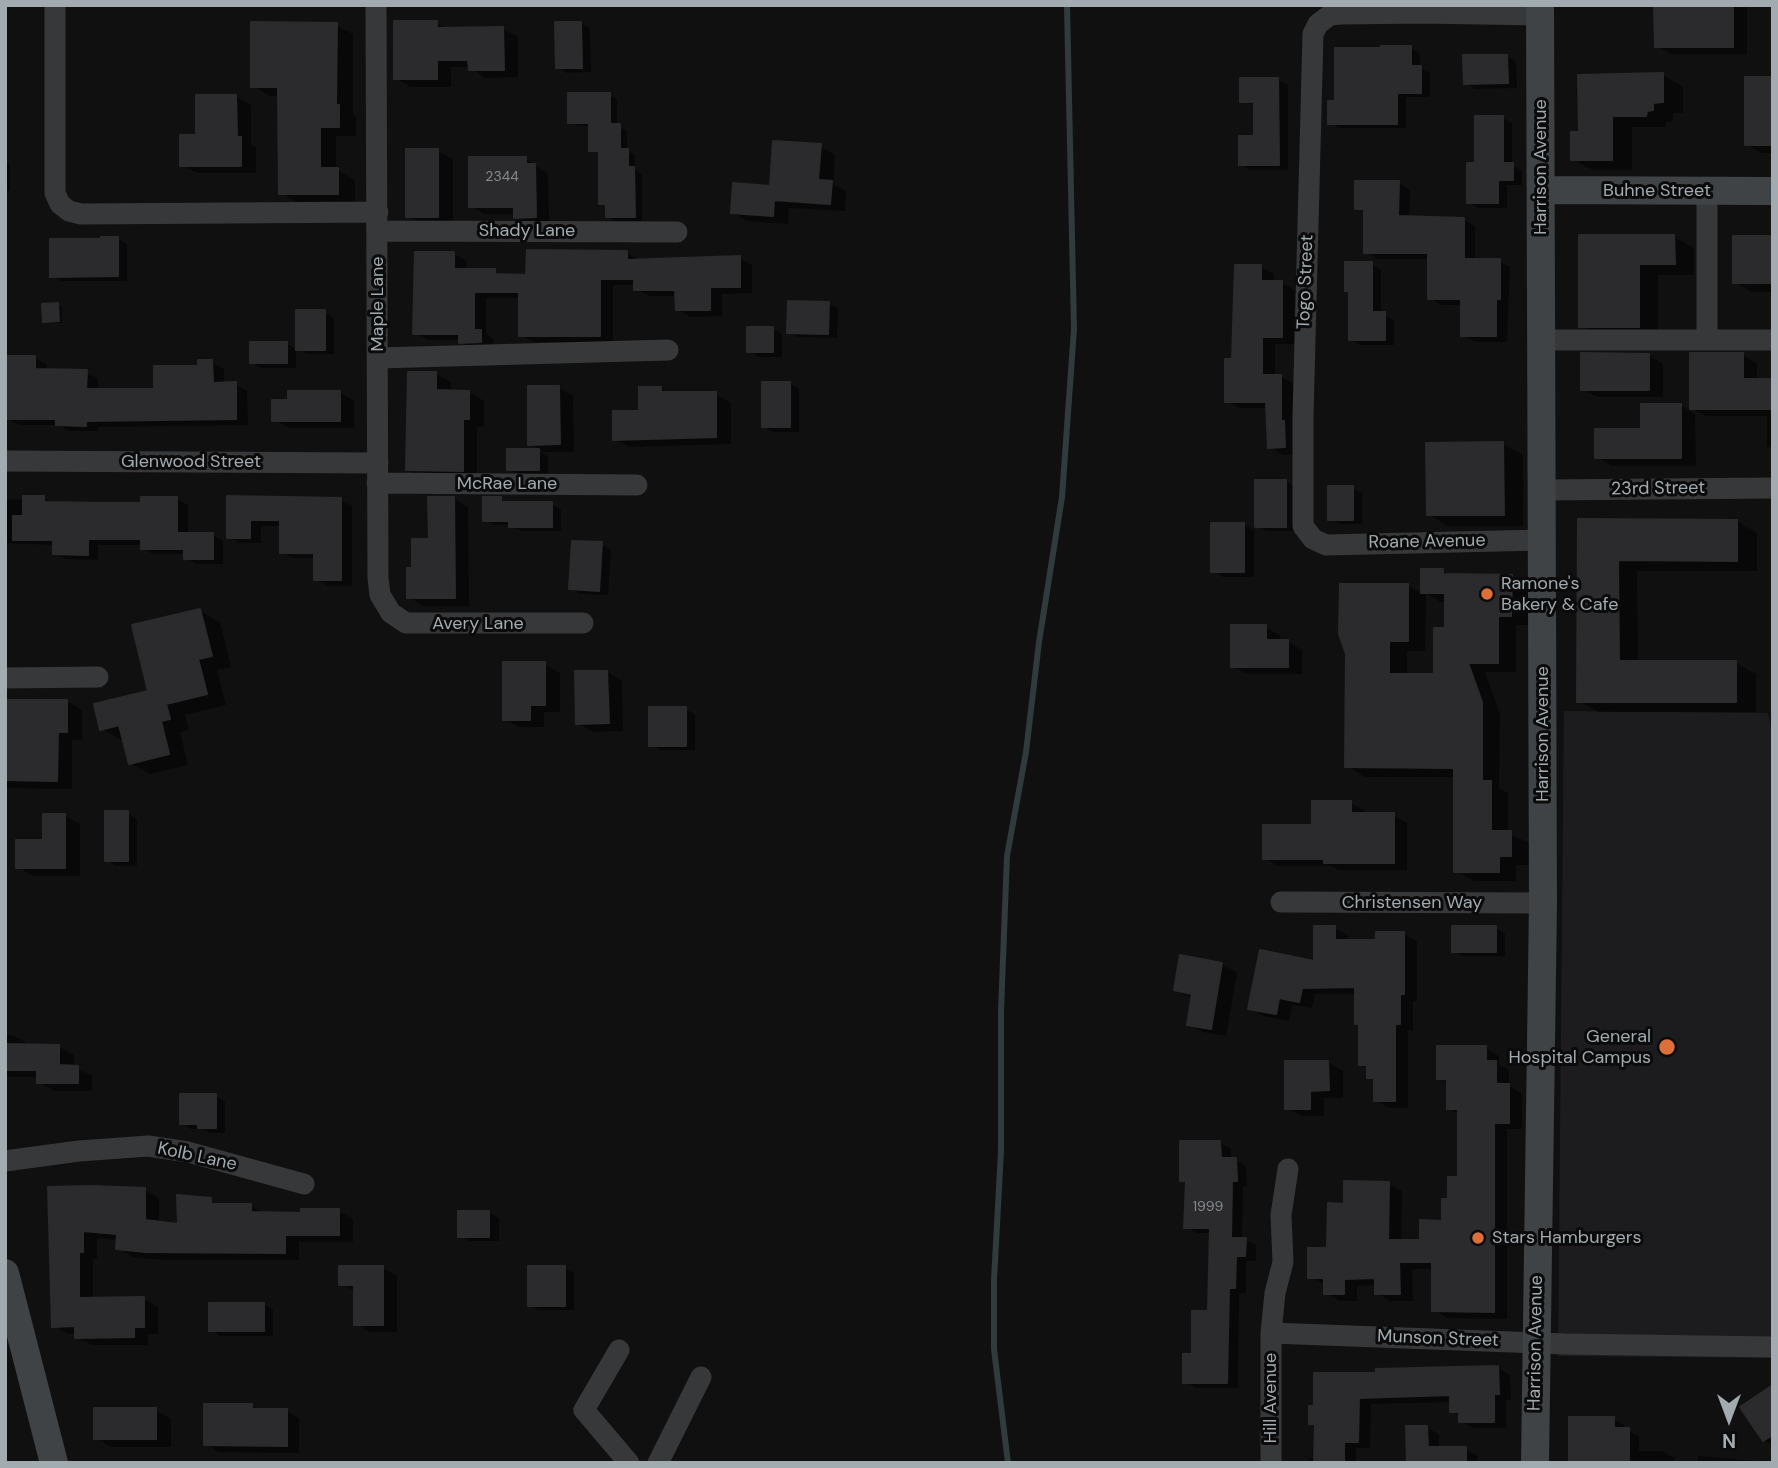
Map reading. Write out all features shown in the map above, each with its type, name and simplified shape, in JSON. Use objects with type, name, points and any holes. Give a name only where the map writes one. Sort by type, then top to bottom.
[{"type":"main road","name":"Harrison Avenue","points":[[1535,1463],[1543,903],[1540,10]]},
{"type":"main road","name":"Buhne Street","points":[[1541,190],[1773,191]]},
{"type":"main road","points":[[5,1273],[54,1463]]},
{"type":"street","name":"Shady Lane","points":[[55,5],[55,193],[60,204],[69,211],[81,214],[677,232]]},
{"type":"street","name":"Maple Lane","points":[[376,5],[378,578],[383,601]]},
{"type":"street","name":"Togo Street","points":[[1313,538],[1303,526],[1303,416],[1313,34],[1318,24],[1330,15],[1540,10]]},
{"type":"street","points":[[1707,191],[1707,340]]},
{"type":"street","points":[[1542,340],[1773,340]]},
{"type":"street","points":[[378,358],[668,350]]},
{"type":"street","name":"Glenwood Street","points":[[5,461],[378,473]]},
{"type":"street","name":"McRae Lane","points":[[378,473],[637,485]]},
{"type":"street","name":"23rd Street","points":[[1542,490],[1773,488]]},
{"type":"street","name":"Roane Avenue","points":[[1313,538],[1326,545],[1542,540]]},
{"type":"street","name":"Avery Lane","points":[[383,601],[391,614],[406,623],[583,623]]},
{"type":"street","points":[[5,678],[98,677]]},
{"type":"street","name":"Christensen Way","points":[[1281,902],[1543,903]]},
{"type":"street","name":"Kolb Lane","points":[[5,1161],[79,1151],[148,1146],[188,1152],[304,1184]]},
{"type":"street","name":"Hill Avenue","points":[[1271,1463],[1271,1333],[1275,1293],[1283,1262],[1281,1215],[1288,1169]]},
{"type":"street","name":"Munson Street","points":[[1271,1333],[1536,1343],[1773,1347]]},
{"type":"street","points":[[619,1350],[584,1410],[629,1463]]},
{"type":"street","points":[[658,1463],[701,1377]]},
{"type":"shaded area","name":"General Hospital Campus","points":[[1564,711],[1768,713],[1773,739],[1773,1358],[1558,1356]]},
{"type":"building","points":[[1654,5],[1733,5],[1733,47],[1655,47]]},
{"type":"building","points":[[394,21],[437,21],[437,28],[503,27],[504,70],[469,70],[468,60],[437,60],[437,79],[394,79]]},
{"type":"building","points":[[251,22],[337,23],[336,105],[339,105],[339,127],[320,127],[320,168],[338,168],[338,194],[279,194],[278,87],[251,87]]},
{"type":"building","points":[[555,22],[581,22],[582,68],[556,68]]},
{"type":"building","points":[[1411,46],[1411,66],[1421,66],[1421,93],[1397,93],[1397,124],[1328,124],[1328,101],[1335,101],[1335,48]]},
{"type":"building","points":[[1463,55],[1507,55],[1508,83],[1464,84]]},
{"type":"building","points":[[1663,73],[1663,102],[1653,103],[1653,110],[1647,111],[1646,116],[1612,116],[1612,160],[1571,160],[1571,132],[1579,132],[1578,75]]},
{"type":"building","points":[[1745,77],[1773,77],[1773,145],[1745,145]]},
{"type":"building","points":[[1240,78],[1278,78],[1279,165],[1239,165],[1239,136],[1254,136],[1254,102],[1240,102]]},
{"type":"building","points":[[568,93],[610,93],[610,124],[620,124],[620,149],[628,149],[628,167],[634,167],[635,217],[606,217],[606,204],[599,204],[599,151],[589,151],[589,123],[568,123]]},
{"type":"building","points":[[196,95],[236,95],[241,166],[180,166],[180,135],[196,135]]},
{"type":"building","points":[[1475,116],[1503,116],[1503,163],[1513,163],[1513,180],[1498,180],[1498,203],[1467,203],[1467,163],[1475,163]]},
{"type":"building","points":[[773,141],[821,144],[818,180],[832,181],[830,204],[774,200],[773,216],[731,213],[733,183],[770,186]]},
{"type":"building","points":[[406,149],[438,149],[438,217],[406,217]]},
{"type":"building","points":[[469,157],[526,157],[526,164],[535,164],[536,217],[514,218],[514,207],[469,207]]},
{"type":"building","points":[[1355,181],[1399,181],[1398,216],[1464,218],[1464,259],[1500,259],[1496,336],[1461,336],[1461,299],[1428,299],[1428,253],[1364,253],[1364,209],[1355,209]]},
{"type":"building","points":[[1579,235],[1674,235],[1675,264],[1639,264],[1639,327],[1579,327]]},
{"type":"building","points":[[1733,236],[1773,236],[1773,283],[1733,283]]},
{"type":"building","points":[[118,237],[118,276],[50,277],[50,239]]},
{"type":"building","points":[[527,250],[627,251],[627,260],[740,256],[740,287],[710,287],[710,310],[676,310],[675,290],[634,290],[634,279],[600,279],[600,336],[519,336],[519,292],[474,292],[474,330],[481,330],[481,342],[459,343],[459,334],[413,334],[415,252],[454,252],[454,269],[495,269],[495,274],[526,275]]},
{"type":"building","points":[[1345,262],[1372,262],[1372,312],[1385,312],[1385,340],[1349,340],[1349,291],[1345,291]]},
{"type":"building","points":[[1235,265],[1261,265],[1261,281],[1282,281],[1282,337],[1262,337],[1262,375],[1281,375],[1281,421],[1284,421],[1285,447],[1268,448],[1266,402],[1225,402],[1225,359],[1232,359]]},
{"type":"building","points":[[788,301],[829,302],[828,334],[787,333]]},
{"type":"building","points":[[58,303],[59,321],[43,322],[42,304]]},
{"type":"building","points":[[296,310],[325,310],[325,350],[296,350]]},
{"type":"building","points":[[747,327],[773,327],[773,352],[747,352]]},
{"type":"building","points":[[250,342],[287,342],[287,363],[250,363]]},
{"type":"building","points":[[1581,353],[1649,354],[1649,390],[1581,390]]},
{"type":"building","points":[[1690,353],[1743,353],[1743,379],[1773,379],[1773,409],[1690,409]]},
{"type":"building","points":[[5,356],[35,356],[35,369],[87,370],[86,389],[154,389],[154,366],[198,366],[198,360],[212,360],[213,383],[236,382],[236,419],[86,421],[86,426],[56,425],[56,419],[5,419]]},
{"type":"building","points":[[408,372],[436,372],[436,390],[469,391],[469,419],[463,419],[463,471],[406,470]]},
{"type":"building","points":[[762,382],[790,382],[790,427],[762,427]]},
{"type":"building","points":[[528,386],[559,386],[560,444],[528,445]]},
{"type":"building","points":[[639,387],[661,387],[661,392],[716,392],[716,437],[613,440],[613,411],[639,411]]},
{"type":"building","points":[[288,391],[340,391],[340,421],[272,421],[272,400],[288,400]]},
{"type":"building","points":[[1641,404],[1681,404],[1681,458],[1595,458],[1595,429],[1641,429]]},
{"type":"building","points":[[1503,442],[1504,515],[1427,515],[1426,443]]},
{"type":"building","points":[[507,449],[539,449],[539,470],[507,470]]},
{"type":"building","points":[[1255,480],[1286,480],[1286,527],[1255,527]]},
{"type":"building","points":[[1328,486],[1353,486],[1353,520],[1328,520]]},
{"type":"building","points":[[23,496],[44,496],[44,502],[103,503],[141,503],[141,497],[177,497],[177,533],[213,533],[213,559],[184,559],[184,549],[141,549],[141,539],[88,539],[88,555],[53,554],[53,540],[13,540],[13,516],[23,516]]},
{"type":"building","points":[[227,496],[341,498],[341,580],[314,580],[314,553],[280,553],[280,520],[250,520],[250,538],[227,538]]},
{"type":"building","points":[[428,497],[454,497],[455,598],[407,598],[407,568],[412,568],[412,539],[429,539]]},
{"type":"building","points":[[483,497],[501,497],[501,502],[552,502],[552,527],[509,527],[509,521],[483,521]]},
{"type":"building","points":[[1578,519],[1737,520],[1737,561],[1618,560],[1619,661],[1736,661],[1736,702],[1577,702]]},
{"type":"building","points":[[1211,523],[1244,523],[1244,572],[1211,572]]},
{"type":"building","points":[[572,541],[602,542],[599,591],[569,589]]},
{"type":"building","points":[[1421,569],[1443,569],[1443,574],[1512,575],[1511,616],[1498,616],[1498,663],[1468,663],[1482,702],[1482,781],[1491,781],[1491,831],[1511,831],[1511,856],[1499,856],[1499,872],[1454,872],[1454,768],[1345,767],[1346,654],[1339,634],[1340,584],[1408,584],[1408,641],[1389,641],[1389,674],[1434,674],[1434,628],[1445,628],[1445,593],[1421,593]]},
{"type":"building","points":[[200,609],[212,656],[198,659],[207,694],[166,704],[170,719],[161,721],[169,754],[129,764],[119,725],[100,730],[94,704],[148,691],[132,625]]},
{"type":"building","points":[[1231,625],[1266,625],[1266,640],[1288,640],[1288,667],[1231,667]]},
{"type":"building","points":[[503,662],[545,662],[545,705],[530,705],[530,720],[503,720]]},
{"type":"building","points":[[575,671],[607,671],[609,723],[576,724]]},
{"type":"building","points":[[5,700],[67,700],[67,732],[58,732],[57,781],[5,780]]},
{"type":"building","points":[[649,707],[686,707],[686,746],[649,746]]},
{"type":"building","points":[[1312,801],[1351,801],[1351,813],[1394,813],[1394,863],[1324,863],[1324,859],[1263,859],[1263,825],[1312,825]]},
{"type":"building","points":[[105,811],[128,811],[128,861],[105,861]]},
{"type":"building","points":[[43,814],[65,814],[65,868],[16,868],[16,840],[43,840]]},
{"type":"building","points":[[1314,926],[1335,926],[1335,940],[1376,940],[1376,932],[1404,932],[1404,994],[1400,994],[1400,1024],[1395,1024],[1395,1101],[1374,1101],[1374,1078],[1367,1078],[1367,1065],[1359,1065],[1355,987],[1302,988],[1299,1002],[1279,998],[1276,1014],[1248,1009],[1260,950],[1314,961]]},
{"type":"building","points":[[1452,926],[1496,926],[1496,952],[1452,952]]},
{"type":"building","points":[[1180,955],[1222,963],[1211,1029],[1187,1025],[1192,994],[1174,990]]},
{"type":"building","points":[[5,1044],[59,1045],[59,1065],[78,1066],[78,1083],[37,1083],[37,1070],[5,1070]]},
{"type":"building","points":[[1437,1046],[1486,1046],[1486,1061],[1496,1061],[1496,1084],[1509,1084],[1509,1123],[1494,1123],[1494,1312],[1432,1311],[1432,1262],[1399,1262],[1400,1294],[1375,1294],[1375,1278],[1344,1279],[1344,1294],[1324,1294],[1324,1278],[1308,1278],[1308,1248],[1327,1248],[1328,1203],[1344,1204],[1344,1181],[1389,1182],[1388,1240],[1420,1240],[1420,1220],[1442,1221],[1442,1199],[1448,1199],[1448,1177],[1458,1177],[1458,1109],[1447,1109],[1447,1079],[1437,1079]]},
{"type":"building","points":[[1285,1061],[1328,1061],[1329,1090],[1310,1091],[1310,1109],[1285,1109]]},
{"type":"building","points":[[180,1094],[216,1094],[216,1128],[180,1124]]},
{"type":"building","points":[[1180,1141],[1220,1141],[1221,1158],[1236,1158],[1237,1181],[1232,1181],[1231,1238],[1246,1238],[1245,1256],[1236,1256],[1235,1288],[1229,1288],[1227,1383],[1183,1383],[1183,1354],[1192,1354],[1192,1311],[1208,1311],[1210,1228],[1184,1228],[1186,1181],[1180,1181]]},
{"type":"building","points":[[48,1187],[145,1188],[145,1220],[178,1224],[177,1195],[211,1198],[211,1204],[251,1204],[251,1212],[301,1213],[301,1209],[339,1209],[339,1235],[285,1235],[285,1253],[146,1252],[116,1249],[117,1234],[83,1231],[83,1252],[79,1252],[79,1298],[144,1297],[144,1327],[134,1327],[134,1337],[75,1338],[75,1326],[52,1327]]},
{"type":"building","points":[[458,1211],[489,1211],[489,1237],[458,1237]]},
{"type":"building","points":[[339,1266],[383,1266],[383,1325],[354,1325],[354,1285],[339,1285]]},
{"type":"building","points":[[528,1266],[565,1266],[565,1306],[528,1306]]},
{"type":"building","points":[[209,1303],[264,1303],[264,1331],[209,1331]]},
{"type":"building","points":[[1498,1366],[1499,1394],[1494,1394],[1494,1422],[1459,1422],[1459,1412],[1450,1412],[1450,1395],[1359,1398],[1358,1442],[1344,1442],[1344,1463],[1314,1463],[1315,1424],[1309,1424],[1309,1406],[1314,1406],[1314,1373],[1376,1373],[1376,1369]]},
{"type":"building","points":[[1773,1385],[1773,1435],[1763,1441],[1740,1407]]},
{"type":"building","points":[[204,1404],[252,1404],[252,1409],[287,1409],[287,1446],[204,1445]]},
{"type":"building","points":[[94,1408],[156,1408],[156,1439],[94,1439]]},
{"type":"building","points":[[1569,1417],[1614,1417],[1614,1428],[1629,1428],[1629,1463],[1569,1463]]},
{"type":"building","points":[[1406,1426],[1427,1426],[1428,1447],[1466,1447],[1466,1463],[1407,1463]]},
{"type":"waterway","points":[[1008,1463],[994,1349],[1007,856],[1026,752],[1039,642],[1062,497],[1074,329],[1067,5]]},
{"type":"place","name":"Ramone's Bakery & Cafe","points":[[1487,594]]},
{"type":"place","name":"General Hospital Campus","points":[[1667,1047]]},
{"type":"place","name":"Stars Hamburgers","points":[[1478,1238]]}]
